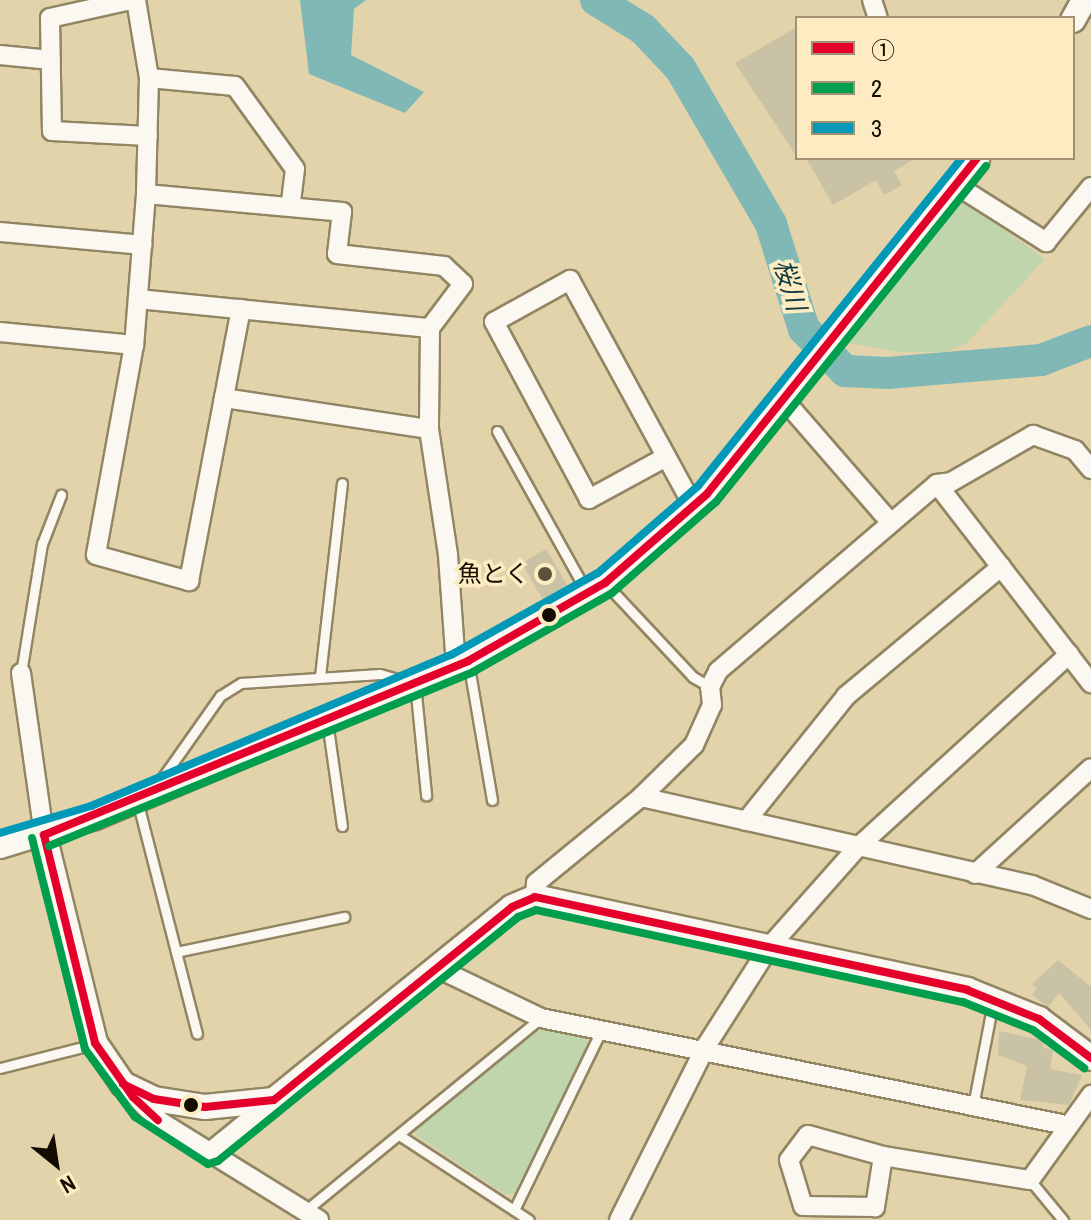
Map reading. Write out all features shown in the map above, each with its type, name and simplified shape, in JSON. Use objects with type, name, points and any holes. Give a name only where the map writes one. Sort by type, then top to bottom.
[{"type":"street","points":[[148,136],[52,131],[50,18],[133,0],[149,78],[148,136],[146,194],[134,345],[96,555],[189,581],[241,309]]},
{"type":"street","points":[[0,55],[51,60]]},
{"type":"street","points":[[149,78],[235,86],[295,169],[290,207]]},
{"type":"street","points":[[0,846],[44,835],[144,796],[462,664],[597,589],[694,507],[785,401],[975,160]]},
{"type":"street","points":[[956,185],[1046,242],[1091,187]]},
{"type":"street","points":[[146,194],[342,212],[337,254],[444,266],[463,284],[430,328],[429,429],[462,664]]},
{"type":"street","points":[[0,232],[142,245]]},
{"type":"street","points":[[666,457],[589,499],[494,322],[570,280],[694,507]]},
{"type":"street","points":[[138,299],[430,328]]},
{"type":"street","points":[[0,332],[134,345]]},
{"type":"street","points":[[224,398],[429,429]]},
{"type":"street","points":[[785,401],[890,522]]},
{"type":"street","points":[[535,897],[536,883],[641,797],[694,745],[712,705],[710,687],[718,671],[937,484],[951,482],[1033,435],[1075,450],[1091,469]]},
{"type":"street","points":[[937,484],[1091,683]]},
{"type":"street","points":[[746,821],[846,696],[1001,567]]},
{"type":"street","points":[[619,1220],[701,1055],[770,946],[858,847],[1069,654]]},
{"type":"street","points":[[21,673],[44,835],[95,1043],[123,1084],[161,1122],[312,1216]]},
{"type":"street","points":[[975,874],[1091,768]]},
{"type":"street","points":[[641,797],[1045,889],[1091,909]]},
{"type":"street","points":[[210,1152],[512,907],[535,897],[770,946],[994,999],[1055,1029],[1091,1058]]},
{"type":"street","points":[[437,968],[541,1018],[600,1033],[1066,1125]]},
{"type":"street","points":[[123,1084],[154,1099],[205,1107],[274,1100]]},
{"type":"street","points":[[883,1156],[875,1207],[803,1206],[789,1160],[808,1135],[883,1156],[1030,1180],[1066,1125],[1091,1095]]},
{"type":"lane","points":[[497,431],[597,589],[693,677],[710,687]]},
{"type":"lane","points":[[320,676],[342,483]]},
{"type":"lane","points":[[21,673],[42,544],[61,495]]},
{"type":"lane","points":[[462,664],[492,800]]},
{"type":"lane","points":[[197,1033],[176,952],[144,796],[220,696],[241,683],[320,676],[380,674],[415,684],[426,795]]},
{"type":"lane","points":[[327,721],[342,826]]},
{"type":"lane","points":[[176,952],[344,917]]},
{"type":"lane","points":[[973,1106],[994,999]]},
{"type":"lane","points":[[312,1216],[399,1135],[541,1018]]},
{"type":"lane","points":[[514,1210],[600,1033]]},
{"type":"lane","points":[[0,1068],[95,1043]]},
{"type":"lane","points":[[399,1135],[529,1220]]},
{"type":"lane","points":[[1030,1180],[1063,1220]]},
{"type":"green space","points":[[963,200],[1045,259],[967,343],[945,352],[900,352],[849,343]]},
{"type":"green space","points":[[546,1029],[584,1036],[588,1043],[517,1193],[506,1195],[417,1136],[415,1128],[534,1032]]},
{"type":"water","points":[[300,0],[366,0],[354,9],[351,55],[424,92],[405,113],[309,74]]},
{"type":"building","points":[[795,28],[795,154],[735,63]]},
{"type":"building","points":[[807,160],[913,160],[894,171],[902,185],[884,195],[876,180],[833,205]]},
{"type":"building","name":"魚とく","points":[[546,549],[567,585],[543,599],[522,563]]},
{"type":"building","points":[[1058,960],[1091,987],[1091,1030],[1059,993],[1048,1007],[1032,995],[1037,988],[1032,984]]},
{"type":"building","points":[[999,1031],[1042,1040],[1044,1048],[1053,1050],[1050,1069],[1082,1075],[1069,1105],[1020,1100],[1027,1066],[998,1055]]},
{"type":"waterway","name":"桜川","points":[[596,0],[643,29],[680,68],[771,224],[804,329],[845,371],[887,373],[1041,360],[1091,341]]},
{"type":"transit line","name":"3","points":[[0,833],[91,806],[451,655],[598,573],[698,486],[960,160]]},
{"type":"transit line","name":"①","points":[[44,835],[468,661],[605,583],[707,494],[975,160]]},
{"type":"transit line","name":"2","points":[[49,846],[473,672],[612,593],[716,502],[986,166]]},
{"type":"transit line","name":"①","points":[[44,835],[95,1043],[133,1097],[158,1120]]},
{"type":"transit line","name":"2","points":[[32,838],[85,1049],[135,1117],[208,1164],[218,1161],[518,917],[536,910],[963,1002],[1033,1030],[1084,1068]]},
{"type":"transit line","name":"①","points":[[123,1084],[154,1099],[205,1107],[274,1100],[512,907],[535,897],[967,990],[1039,1019],[1091,1058]]},
{"type":"place","name":"魚とく","points":[[545,574]]}]
